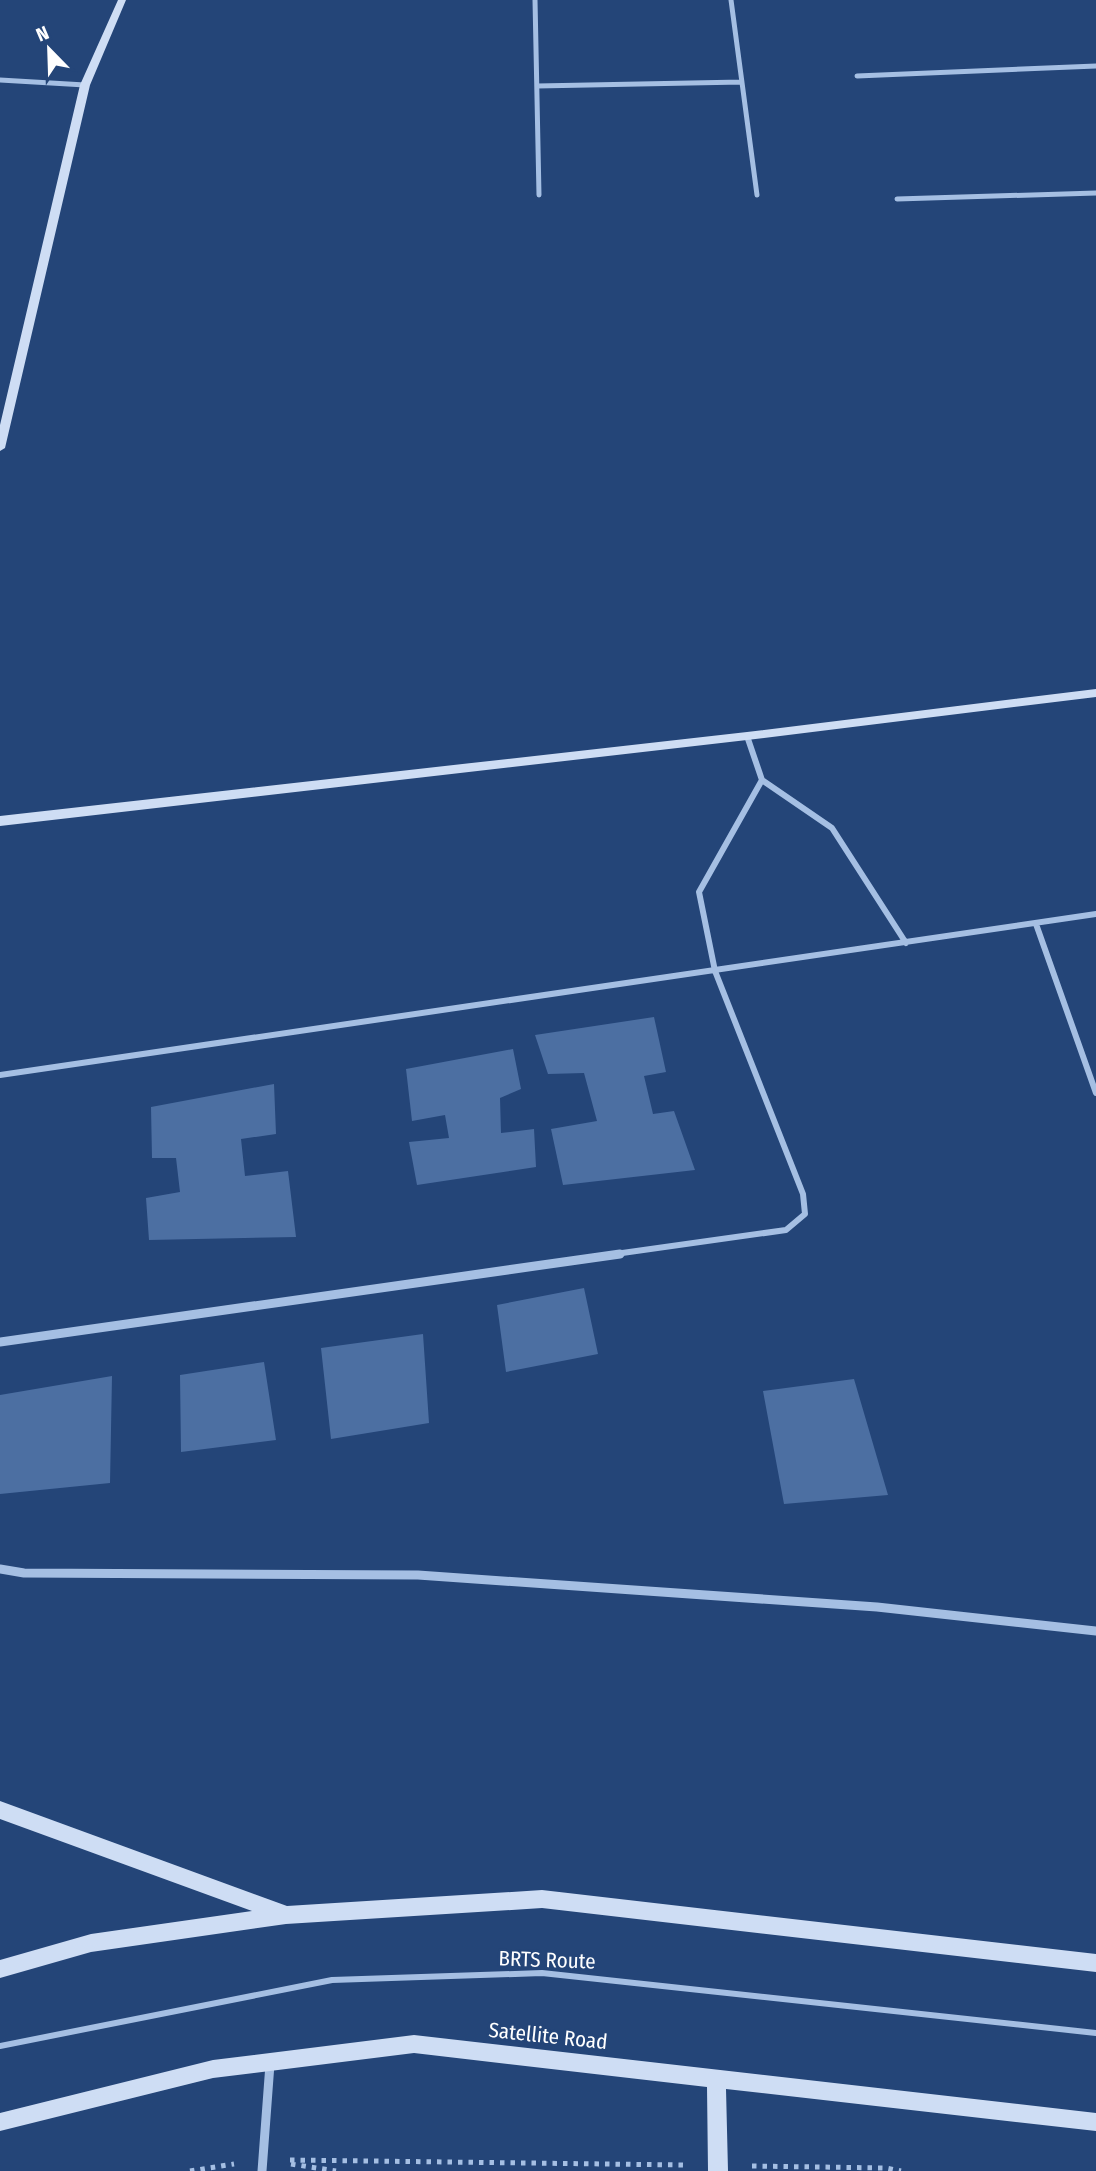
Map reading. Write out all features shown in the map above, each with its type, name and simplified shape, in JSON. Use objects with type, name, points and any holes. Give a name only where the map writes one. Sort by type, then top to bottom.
[{"type":"street","points":[[0,448],[4,410],[85,85],[122,0]]},
{"type":"street","points":[[535,0],[539,195]]},
{"type":"street","points":[[731,0],[757,195]]},
{"type":"street","points":[[857,76],[1096,66]]},
{"type":"street","points":[[0,80],[85,85]]},
{"type":"street","points":[[537,86],[742,82]]},
{"type":"street","points":[[897,199],[1096,193]]},
{"type":"street","points":[[0,821],[747,736],[1096,693]]},
{"type":"street","points":[[747,736],[762,780],[832,828],[906,943]]},
{"type":"street","points":[[0,1342],[786,1230],[805,1214],[803,1194],[715,971],[699,892],[762,780]]},
{"type":"street","points":[[0,1075],[1096,914]]},
{"type":"street","points":[[1037,924],[1096,1093]]},
{"type":"street","points":[[0,1569],[24,1573],[418,1575],[877,1607],[1096,1631]]},
{"type":"street","points":[[0,1810],[286,1914]]},
{"type":"street","points":[[0,1969],[91,1943],[286,1914],[542,1899],[1096,1963]]},
{"type":"street","name":"Satellite Road","points":[[0,2122],[213,2069],[414,2045],[1096,2122]]},
{"type":"street","points":[[262,2171],[270,2062]]},
{"type":"street","points":[[716,2078],[718,2168]]},
{"type":"lane","name":"BRTS Route","points":[[0,2046],[332,1980],[542,1973],[1096,2034]]},
{"type":"path","points":[[263,2159],[718,2168],[886,2168],[901,2171]]},
{"type":"building","points":[[654,1017],[666,1072],[644,1076],[653,1114],[674,1111],[695,1170],[563,1185],[551,1129],[597,1121],[584,1073],[548,1074],[535,1035]]},
{"type":"building","points":[[513,1049],[521,1089],[500,1098],[501,1133],[534,1129],[536,1167],[417,1185],[409,1142],[449,1138],[445,1115],[412,1121],[406,1069]]},
{"type":"building","points":[[274,1084],[276,1134],[241,1139],[245,1176],[288,1171],[296,1237],[149,1240],[146,1198],[180,1192],[176,1158],[152,1158],[151,1107]]},
{"type":"building","points":[[584,1288],[598,1354],[506,1372],[497,1305]]},
{"type":"building","points":[[423,1334],[429,1423],[331,1439],[321,1348]]},
{"type":"building","points":[[264,1362],[276,1440],[181,1452],[180,1375]]},
{"type":"building","points":[[112,1376],[110,1483],[0,1494],[0,1395]]},
{"type":"building","points":[[854,1379],[888,1495],[784,1504],[763,1391]]}]
